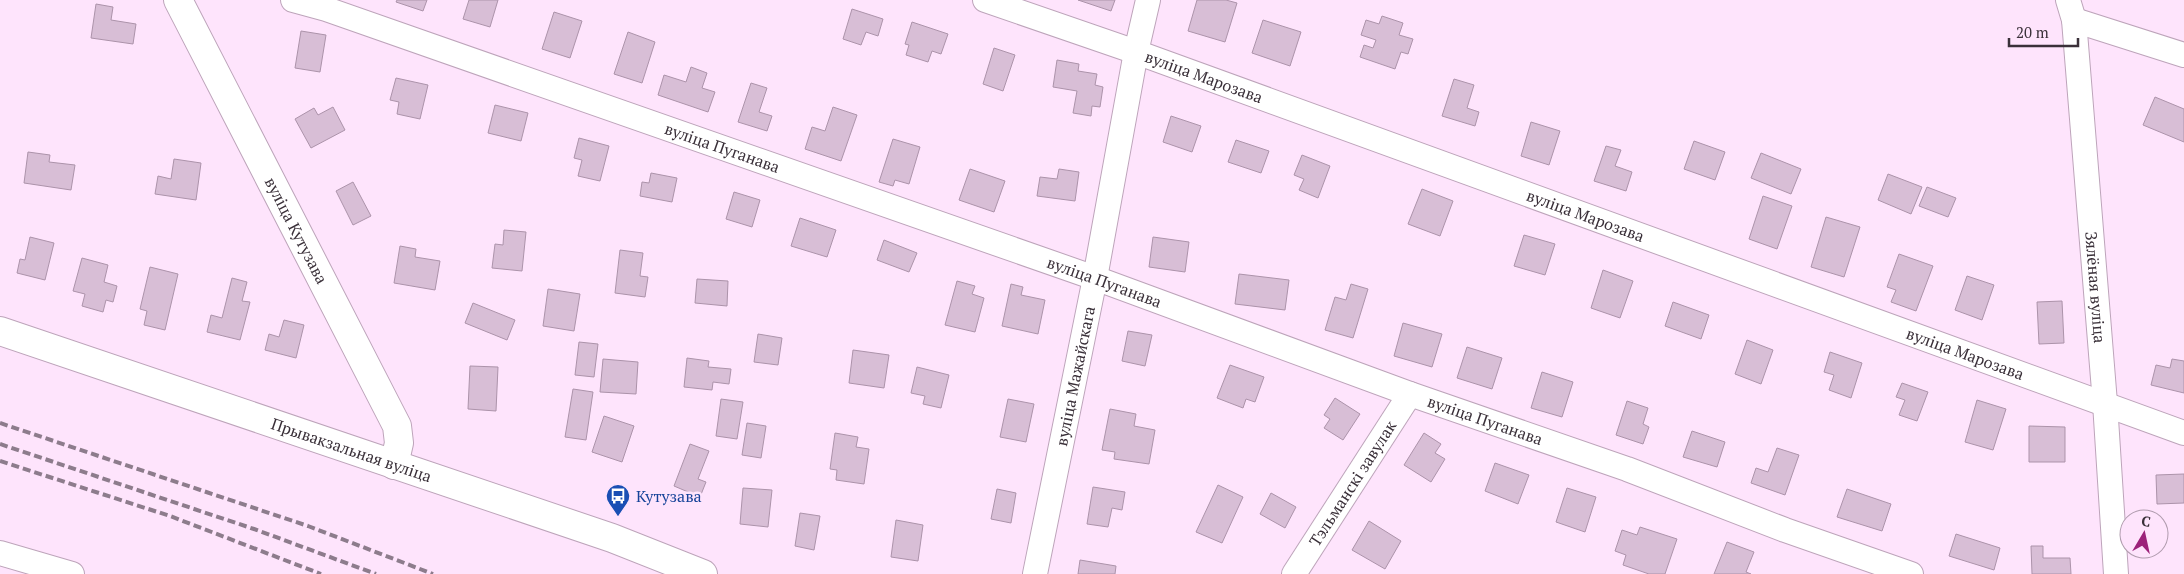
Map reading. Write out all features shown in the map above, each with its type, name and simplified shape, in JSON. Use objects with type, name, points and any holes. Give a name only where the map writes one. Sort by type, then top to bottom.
[{"type":"main road","name":"вуліца Кутузава","points":[[178,0],[396,426],[399,443],[394,465]]},
{"type":"main road","name":"Прывакзальная вуліца","points":[[0,331],[612,538],[703,574]]},
{"type":"street","points":[[178,0],[190,0]]},
{"type":"street","name":"вуліца Пуганава","points":[[293,0],[345,16],[1096,278],[1410,394],[1627,469],[1785,530],[1911,574]]},
{"type":"street","name":"вуліца Марозава","points":[[985,0],[1136,52],[2184,433]]},
{"type":"street","name":"вуліца Мажайскага","points":[[1035,574],[1096,278],[1136,52],[1148,0]]},
{"type":"street","points":[[2071,10],[2184,55]]},
{"type":"street","name":"Зялёная вуліца","points":[[2071,10],[2105,403],[2116,574]]},
{"type":"street","name":"Тэльманскі завулак","points":[[1294,574],[1410,394]]},
{"type":"street","points":[[0,553],[72,574]]},
{"type":"building","points":[[397,0],[427,0],[423,11],[396,2]]},
{"type":"building","points":[[469,0],[498,0],[490,27],[463,19]]},
{"type":"building","points":[[1078,0],[1115,0],[1111,11]]},
{"type":"building","points":[[1197,0],[1226,0],[1237,3],[1225,42],[1188,31]]},
{"type":"building","points":[[96,4],[113,7],[111,20],[136,24],[133,44],[91,38]]},
{"type":"building","points":[[852,9],[883,19],[878,36],[866,32],[861,45],[843,39]]},
{"type":"building","points":[[554,12],[582,21],[570,58],[542,49]]},
{"type":"building","points":[[1382,16],[1403,23],[1399,35],[1413,39],[1408,54],[1401,52],[1395,69],[1360,57],[1364,45],[1373,48],[1376,40],[1361,35],[1366,20],[1379,24]]},
{"type":"building","points":[[1263,20],[1301,32],[1290,66],[1252,53]]},
{"type":"building","points":[[912,22],[948,34],[941,54],[932,51],[928,62],[906,55],[909,45],[905,44]]},
{"type":"building","points":[[301,31],[326,35],[320,72],[295,68]]},
{"type":"building","points":[[628,32],[655,42],[642,83],[614,74]]},
{"type":"building","points":[[994,48],[1015,55],[1003,91],[983,84]]},
{"type":"building","points":[[1057,60],[1079,64],[1078,71],[1097,74],[1095,85],[1103,87],[1100,107],[1092,106],[1091,116],[1073,113],[1077,91],[1053,87]]},
{"type":"building","points":[[691,67],[707,73],[702,88],[715,92],[708,112],[658,95],[664,75],[686,82]]},
{"type":"building","points":[[396,78],[428,85],[420,119],[397,114],[399,102],[390,100]]},
{"type":"building","points":[[1454,79],[1474,85],[1467,108],[1479,112],[1475,126],[1442,116]]},
{"type":"building","points":[[751,83],[767,88],[759,112],[772,116],[767,131],[738,122]]},
{"type":"building","points":[[2155,97],[2184,109],[2184,142],[2143,125]]},
{"type":"building","points":[[495,105],[528,113],[521,141],[488,133]]},
{"type":"building","points":[[333,107],[345,130],[311,148],[295,119],[314,108],[318,115]]},
{"type":"building","points":[[833,107],[857,115],[841,161],[805,149],[812,127],[825,131]]},
{"type":"building","points":[[1171,116],[1201,126],[1192,152],[1163,142]]},
{"type":"building","points":[[1531,122],[1560,131],[1549,165],[1521,156]]},
{"type":"building","points":[[579,138],[609,146],[600,181],[578,176],[582,160],[574,158]]},
{"type":"building","points":[[893,139],[920,147],[909,184],[895,180],[893,186],[879,182]]},
{"type":"building","points":[[1236,140],[1269,151],[1261,173],[1228,162]]},
{"type":"building","points":[[1694,141],[1725,152],[1715,180],[1684,169]]},
{"type":"building","points":[[1606,146],[1621,150],[1615,166],[1632,172],[1626,191],[1594,181]]},
{"type":"building","points":[[28,152],[50,155],[49,162],[75,165],[71,190],[24,183]]},
{"type":"building","points":[[1761,153],[1801,169],[1791,194],[1751,178]]},
{"type":"building","points":[[1302,155],[1330,166],[1318,198],[1299,190],[1304,179],[1294,175]]},
{"type":"building","points":[[174,159],[201,163],[196,200],[155,194],[158,176],[171,179]]},
{"type":"building","points":[[970,169],[1005,181],[994,212],[959,200]]},
{"type":"building","points":[[1059,169],[1079,172],[1075,201],[1037,196],[1040,177],[1057,179]]},
{"type":"building","points":[[651,173],[677,178],[672,202],[640,196],[642,182],[649,183]]},
{"type":"building","points":[[1888,174],[1922,187],[1911,214],[1878,200]]},
{"type":"building","points":[[353,182],[371,216],[353,225],[336,191]]},
{"type":"building","points":[[1927,187],[1956,198],[1948,217],[1919,206]]},
{"type":"building","points":[[1422,189],[1453,201],[1440,236],[1408,224]]},
{"type":"building","points":[[734,192],[760,200],[752,227],[726,219]]},
{"type":"building","points":[[1763,196],[1792,206],[1777,249],[1749,239]]},
{"type":"building","points":[[1826,217],[1860,227],[1844,277],[1811,267]]},
{"type":"building","points":[[800,218],[836,230],[827,257],[791,246]]},
{"type":"building","points":[[504,230],[526,232],[522,271],[492,268],[495,244],[503,245]]},
{"type":"building","points":[[1524,235],[1555,244],[1545,275],[1514,266]]},
{"type":"building","points":[[30,237],[54,243],[45,280],[17,273],[20,259],[25,260]]},
{"type":"building","points":[[1153,237],[1189,242],[1185,272],[1149,267]]},
{"type":"building","points":[[884,240],[917,253],[909,272],[877,260]]},
{"type":"building","points":[[400,246],[416,249],[415,257],[440,261],[435,290],[394,283]]},
{"type":"building","points":[[620,250],[643,253],[640,276],[648,277],[645,297],[615,293]]},
{"type":"building","points":[[1899,254],[1933,266],[1916,311],[1891,302],[1896,290],[1887,287]]},
{"type":"building","points":[[82,258],[108,265],[104,282],[117,286],[113,302],[106,300],[103,312],[82,306],[85,294],[73,291]]},
{"type":"building","points":[[150,267],[178,274],[165,330],[144,325],[147,311],[140,309]]},
{"type":"building","points":[[1603,270],[1633,281],[1620,318],[1591,308]]},
{"type":"building","points":[[1239,274],[1289,280],[1285,310],[1235,304]]},
{"type":"building","points":[[1967,276],[1994,285],[1982,320],[1955,310]]},
{"type":"building","points":[[232,278],[247,282],[242,301],[250,302],[240,340],[207,332],[211,315],[222,318]]},
{"type":"building","points":[[697,279],[728,281],[727,306],[695,303]]},
{"type":"building","points":[[957,281],[975,286],[972,294],[984,298],[975,332],[945,325]]},
{"type":"building","points":[[1011,284],[1023,287],[1021,295],[1045,300],[1038,334],[1002,326]]},
{"type":"building","points":[[1351,284],[1368,289],[1353,338],[1325,330],[1335,297],[1346,300]]},
{"type":"building","points":[[548,289],[580,294],[574,331],[543,326]]},
{"type":"building","points":[[2062,301],[2064,343],[2039,344],[2037,302]]},
{"type":"building","points":[[1673,302],[1709,315],[1701,339],[1665,326]]},
{"type":"building","points":[[473,303],[515,320],[507,340],[465,323]]},
{"type":"building","points":[[284,320],[304,325],[296,358],[265,350],[269,334],[279,337]]},
{"type":"building","points":[[1403,323],[1442,334],[1432,367],[1394,356]]},
{"type":"building","points":[[1128,331],[1152,335],[1145,366],[1122,361]]},
{"type":"building","points":[[758,334],[782,338],[778,365],[754,362]]},
{"type":"building","points":[[1747,340],[1773,350],[1761,384],[1735,374]]},
{"type":"building","points":[[579,342],[598,344],[594,377],[575,375]]},
{"type":"building","points":[[1467,347],[1502,358],[1492,389],[1457,378]]},
{"type":"building","points":[[853,350],[889,355],[884,388],[849,383]]},
{"type":"building","points":[[1830,352],[1862,363],[1851,398],[1829,390],[1834,375],[1824,372]]},
{"type":"building","points":[[687,358],[709,361],[708,367],[731,369],[729,384],[713,382],[712,390],[684,387]]},
{"type":"building","points":[[603,359],[638,362],[636,394],[600,392]]},
{"type":"building","points":[[2172,359],[2184,361],[2184,393],[2151,385],[2156,365],[2170,368]]},
{"type":"building","points":[[1230,365],[1264,377],[1255,402],[1246,399],[1243,408],[1217,398]]},
{"type":"building","points":[[470,366],[498,367],[496,411],[468,409]]},
{"type":"building","points":[[917,367],[949,375],[941,408],[923,404],[925,396],[911,393]]},
{"type":"building","points":[[1542,372],[1573,382],[1562,417],[1531,408]]},
{"type":"building","points":[[1902,383],[1928,392],[1917,421],[1899,415],[1905,400],[1896,397]]},
{"type":"building","points":[[573,389],[593,392],[586,440],[565,437]]},
{"type":"building","points":[[1335,398],[1360,414],[1343,440],[1324,428],[1330,419],[1324,415]]},
{"type":"building","points":[[721,399],[743,402],[737,439],[716,436]]},
{"type":"building","points":[[1008,399],[1034,404],[1026,442],[1000,437]]},
{"type":"building","points":[[1977,400],[2006,409],[1993,450],[1965,442]]},
{"type":"building","points":[[1627,401],[1648,408],[1643,424],[1649,427],[1643,444],[1616,435]]},
{"type":"building","points":[[1110,409],[1136,414],[1134,426],[1155,430],[1149,464],[1114,459],[1115,452],[1102,450]]},
{"type":"building","points":[[604,416],[634,426],[622,462],[592,452]]},
{"type":"building","points":[[747,423],[766,426],[761,458],[742,455]]},
{"type":"building","points":[[2029,426],[2065,427],[2065,462],[2029,462]]},
{"type":"building","points":[[1692,431],[1725,442],[1717,467],[1683,457]]},
{"type":"building","points":[[835,433],[858,437],[856,447],[869,449],[864,484],[836,480],[837,470],[830,469]]},
{"type":"building","points":[[1424,433],[1441,444],[1435,453],[1445,459],[1431,482],[1404,465]]},
{"type":"building","points":[[690,444],[709,451],[698,479],[706,482],[700,497],[674,486]]},
{"type":"building","points":[[1777,448],[1799,455],[1785,495],[1751,483],[1756,468],[1768,472]]},
{"type":"building","points":[[1495,463],[1529,475],[1518,504],[1485,491]]},
{"type":"building","points":[[2184,474],[2184,503],[2157,504],[2156,475]]},
{"type":"building","points":[[1218,485],[1243,497],[1222,543],[1196,532]]},
{"type":"building","points":[[1093,487],[1125,492],[1122,510],[1112,508],[1108,527],[1087,524]]},
{"type":"building","points":[[743,488],[772,490],[768,527],[740,524]]},
{"type":"building","points":[[1567,488],[1596,497],[1585,532],[1556,522]]},
{"type":"building","points":[[997,489],[1016,493],[1011,523],[991,519]]},
{"type":"building","points":[[1847,489],[1891,504],[1882,531],[1837,517]]},
{"type":"building","points":[[1271,493],[1296,507],[1285,528],[1260,514]]},
{"type":"building","points":[[800,513],[820,516],[814,550],[795,546]]},
{"type":"building","points":[[896,520],[923,525],[918,561],[891,557]]},
{"type":"building","points":[[1369,521],[1401,541],[1385,569],[1352,550]]},
{"type":"building","points":[[1640,527],[1677,539],[1665,574],[1649,574],[1623,565],[1626,555],[1615,551],[1622,530],[1637,535]]},
{"type":"building","points":[[1956,534],[2000,548],[1994,570],[1949,556]]},
{"type":"building","points":[[1727,542],[1754,552],[1746,572],[1751,574],[1714,574]]},
{"type":"building","points":[[2031,546],[2043,546],[2043,558],[2070,558],[2071,574],[2032,574]]},
{"type":"building","points":[[1080,560],[1116,566],[1115,574],[1078,574]]},
{"type":"railway","points":[[0,423],[308,526],[433,574]]},
{"type":"railway","points":[[0,444],[254,529],[376,574]]},
{"type":"railway","points":[[0,461],[170,516],[321,574]]},
{"type":"place","name":"Кутузава","points":[[618,517]]}]
